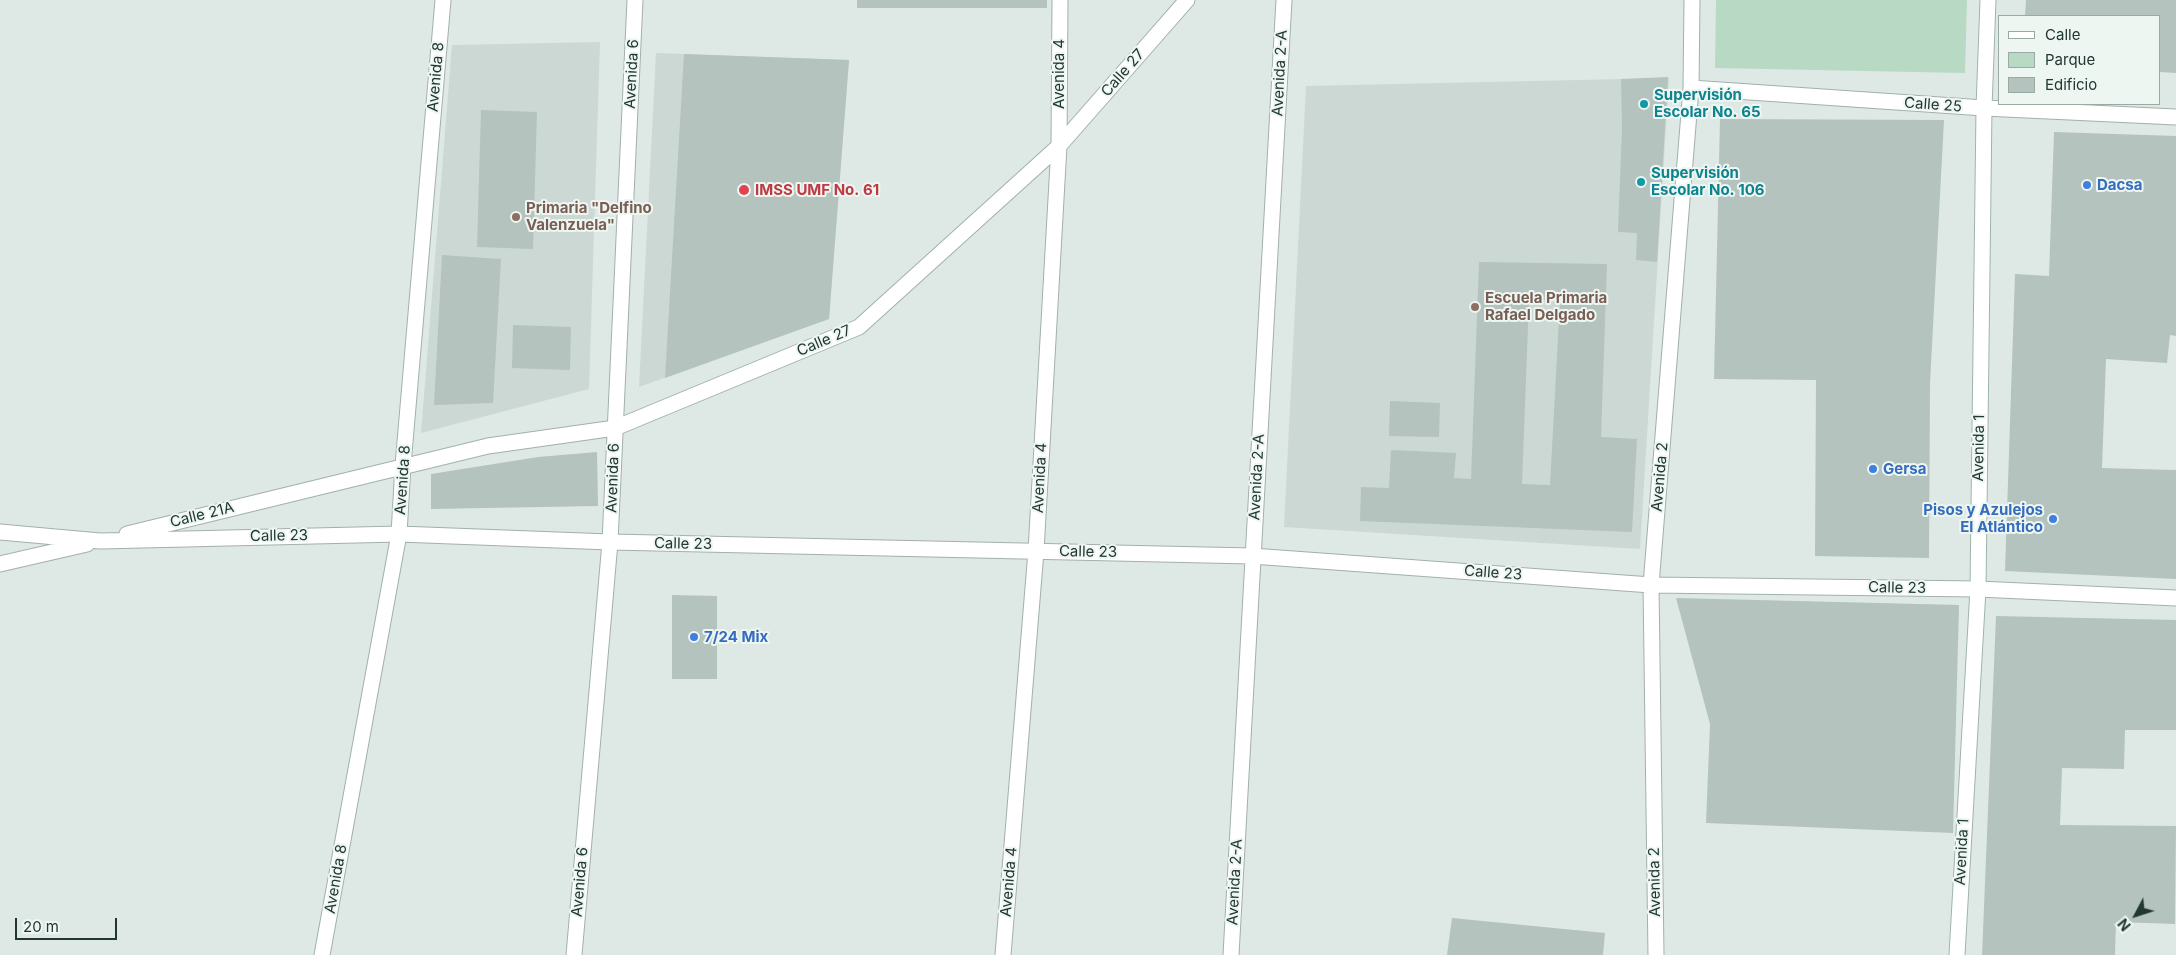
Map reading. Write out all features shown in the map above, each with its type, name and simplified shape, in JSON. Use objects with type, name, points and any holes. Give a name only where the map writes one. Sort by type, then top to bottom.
[{"type":"street","name":"Avenida 8","points":[[322,955],[399,534],[403,465],[443,0]]},
{"type":"street","name":"Avenida 6","points":[[574,955],[610,542],[635,0]]},
{"type":"street","name":"Avenida 4","points":[[1003,955],[1036,551],[1059,146],[1060,0]]},
{"type":"street","name":"Calle 27","points":[[403,465],[488,446],[615,428],[859,327],[1059,146],[1187,0]]},
{"type":"street","name":"Avenida 2-A","points":[[1232,955],[1252,556],[1284,0]]},
{"type":"street","name":"Avenida 2","points":[[1656,955],[1651,585],[1691,88],[1692,0]]},
{"type":"street","name":"Avenida 1","points":[[1956,955],[1978,589],[1984,108],[1988,0]]},
{"type":"street","name":"Calle 25","points":[[1691,88],[1984,108],[2176,117]]},
{"type":"street","name":"Calle 21A","points":[[0,564],[100,541],[403,465]]},
{"type":"street","name":"Calle 23","points":[[0,532],[100,541],[399,534],[610,542],[1252,556],[1651,585],[1978,589],[2176,598]]},
{"type":"shaded area","name":"Primaria \"Delfino Valenzuela\"","points":[[600,42],[589,389],[421,433],[452,45]]},
{"type":"shaded area","name":"IMSS UMF No. 61","points":[[656,53],[849,60],[829,319],[639,387]]},
{"type":"shaded area","name":"Escuela Primaria Rafael Delgado","points":[[1669,78],[1640,549],[1284,527],[1306,86]]},
{"type":"green space","points":[[1716,0],[1967,0],[1965,73],[1715,68]]},
{"type":"building","points":[[857,0],[1047,0],[1047,8],[857,8]]},
{"type":"building","points":[[2026,0],[2176,0],[2176,73],[2161,72],[2161,15],[2025,15]]},
{"type":"building","name":"IMSS UMF No. 61","points":[[684,54],[849,60],[829,319],[665,378]]},
{"type":"building","name":"Supervisión Escolar No. 106","points":[[1668,77],[1657,262],[1636,260],[1637,233],[1618,232],[1622,128],[1621,79]]},
{"type":"building","points":[[481,110],[537,112],[533,249],[477,247]]},
{"type":"building","points":[[1720,119],[1944,120],[1930,383],[1929,558],[1815,556],[1816,380],[1714,379]]},
{"type":"building","points":[[2054,132],[2176,136],[2176,336],[2170,335],[2167,363],[2106,359],[2102,468],[2176,470],[2176,579],[2005,571],[2015,274],[2049,276]]},
{"type":"building","points":[[442,255],[501,259],[493,403],[434,405]]},
{"type":"building","points":[[1479,262],[1607,264],[1601,437],[1637,439],[1632,532],[1360,521],[1361,487],[1389,488],[1391,450],[1456,453],[1454,478],[1471,479]],"holes":[[[1529,300],[1560,300],[1550,485],[1522,484]]]},
{"type":"building","points":[[513,325],[571,327],[570,370],[512,368]]},
{"type":"building","points":[[1390,401],[1440,403],[1439,437],[1389,436]]},
{"type":"building","points":[[597,452],[598,506],[431,509],[431,474],[538,457]]},
{"type":"building","name":"7/24 Mix","points":[[672,595],[717,596],[717,679],[672,679]]},
{"type":"building","points":[[1676,598],[1959,605],[1953,833],[1706,823],[1710,724]]},
{"type":"building","points":[[1996,616],[2176,620],[2176,730],[2125,730],[2124,769],[2062,768],[2060,825],[2176,826],[2175,924],[2116,922],[2115,955],[1982,955]]},
{"type":"building","points":[[1452,918],[1605,933],[1603,955],[1447,955]]},
{"type":"place","name":"Supervisión Escolar No. 65","points":[[1644,104]]},
{"type":"place","name":"Supervisión Escolar No. 106","points":[[1641,182]]},
{"type":"place","name":"Dacsa","points":[[2087,185]]},
{"type":"place","name":"IMSS UMF No. 61","points":[[744,190]]},
{"type":"place","name":"Primaria \"Delfino Valenzuela\"","points":[[516,217]]},
{"type":"place","name":"Escuela Primaria Rafael Delgado","points":[[1475,307]]},
{"type":"place","name":"Gersa","points":[[1873,469]]},
{"type":"place","name":"Pisos y Azulejos El Atlántico","points":[[2053,519]]},
{"type":"place","name":"7/24 Mix","points":[[694,637]]}]
